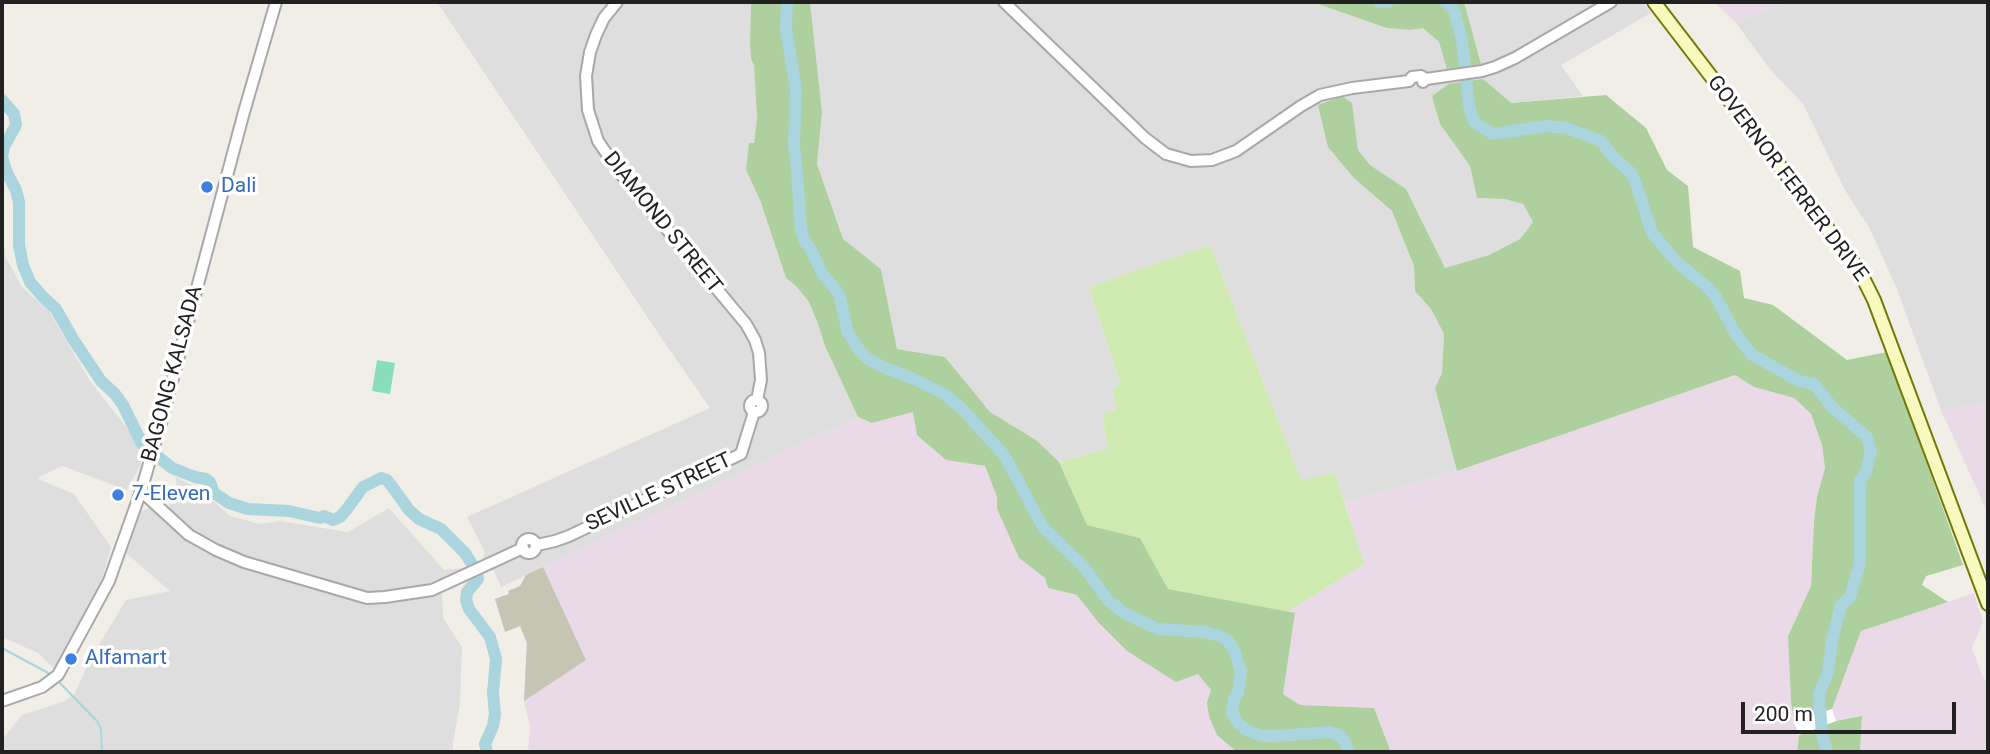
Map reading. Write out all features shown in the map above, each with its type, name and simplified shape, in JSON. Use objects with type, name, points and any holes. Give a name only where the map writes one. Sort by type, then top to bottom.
[{"type":"main road","name":"GOVERNOR FERRER DRIVE","points":[[1654,2],[1863,278],[1874,300],[1988,604]]},
{"type":"street","name":"BAGONG KALSADA","points":[[2,701],[42,687],[55,678],[104,593],[141,491],[155,443],[276,2]]},
{"type":"street","name":"DIAMOND STREET","points":[[617,2],[604,18],[596,35],[586,76],[588,110],[598,141],[620,173],[746,324],[759,353],[761,380],[757,400],[750,405],[754,412]]},
{"type":"street","points":[[1004,2],[1145,138],[1166,154],[1191,161],[1212,160],[1236,151],[1320,95],[1409,81],[1412,77],[1421,76],[1426,79],[1482,71],[1515,58],[1611,2]]},
{"type":"street","name":"SEVILLE STREET","points":[[141,491],[189,535],[244,562],[367,598],[427,592],[523,548],[527,539],[533,540],[537,545],[563,538],[741,454],[754,412]]},
{"type":"shaded area","points":[[437,2],[751,2],[750,44],[757,118],[754,144],[750,143],[746,170],[760,200],[786,278],[809,302],[825,346],[858,417],[501,587],[494,571],[488,570],[442,592],[443,618],[462,647],[460,703],[453,752],[2,752],[2,740],[22,715],[65,701],[75,693],[90,659],[126,600],[170,591],[126,553],[139,512],[148,509],[154,495],[168,508],[177,489],[176,477],[201,490],[230,516],[260,524],[280,521],[348,532],[389,508],[444,570],[463,568],[483,559],[485,552],[467,517],[710,408]]},
{"type":"shaded area","points":[[810,2],[1312,2],[1387,28],[1423,28],[1439,42],[1481,63],[1464,2],[1642,2],[1651,13],[1561,65],[1583,96],[1511,103],[1440,124],[1470,166],[1477,198],[1505,199],[1523,204],[1533,222],[1520,239],[1489,255],[1445,268],[1406,189],[1370,165],[1358,150],[1351,103],[1354,178],[1392,211],[1414,266],[1415,291],[1431,309],[1444,334],[1442,373],[1435,388],[1457,471],[1345,503],[1335,473],[1301,481],[1210,245],[1089,287],[1120,383],[1113,388],[1116,410],[1102,414],[1108,449],[1059,462],[1036,440],[990,412],[945,357],[897,349],[881,269],[843,239],[817,164],[822,112]]},
{"type":"shaded area","points":[[1714,2],[1784,2],[1736,23]]},
{"type":"shaded area","points":[[1784,2],[1988,2],[1988,403],[1941,410],[1896,287],[1870,229],[1846,192],[1803,104],[1769,68],[1736,23]]},
{"type":"shaded area","points":[[2,222],[5,256],[22,287],[49,311],[90,381],[128,429],[144,458],[127,490],[62,466],[38,479],[74,494],[111,547],[98,593],[68,642],[56,670],[38,653],[2,637]]},
{"type":"shaded area","points":[[1735,375],[1754,387],[1794,398],[1811,414],[1822,445],[1825,468],[1814,521],[1811,586],[1788,636],[1794,722],[1832,708],[1861,631],[1974,593],[1983,622],[1972,648],[1983,678],[1988,681],[1988,752],[1860,752],[1862,716],[1799,735],[1797,752],[1391,752],[1374,708],[1300,705],[1283,694],[1295,614],[1287,612],[1363,564],[1345,503],[1457,471]]},
{"type":"shaded area","points":[[1988,403],[1988,514],[1941,410]]},
{"type":"shaded area","points":[[913,412],[946,460],[985,466],[997,497],[997,509],[1019,558],[1045,578],[1048,588],[1077,595],[1099,622],[1198,674],[1211,690],[1217,735],[1238,752],[528,752],[530,726],[524,701],[527,643],[520,626],[505,632],[495,599],[520,586],[531,572],[858,417],[872,423]]},
{"type":"shaded area","points":[[543,567],[586,660],[524,701],[527,643],[520,626],[505,632],[495,599],[509,594],[508,591],[520,586],[526,575]]},
{"type":"green space","points":[[751,2],[810,2],[822,112],[817,164],[843,239],[881,269],[897,349],[945,357],[990,412],[1036,440],[1059,462],[1087,525],[1140,538],[1168,589],[1295,613],[1283,694],[1300,705],[1374,708],[1391,752],[1236,751],[1217,735],[1207,703],[1211,690],[1198,674],[1176,682],[1127,651],[1098,622],[1077,595],[1048,588],[1045,578],[1019,558],[997,509],[997,497],[985,466],[946,460],[917,435],[913,412],[872,423],[858,417],[825,346],[809,302],[786,278],[760,200],[746,170],[749,143],[754,143],[757,118],[750,44]]},
{"type":"green space","points":[[1312,2],[1464,2],[1481,64],[1447,69],[1439,42],[1423,28],[1387,28]]},
{"type":"green space","points":[[1483,79],[1511,103],[1606,95],[1646,128],[1667,170],[1688,186],[1693,247],[1740,271],[1744,298],[1773,305],[1847,360],[1887,352],[1963,565],[1926,576],[1922,585],[1948,602],[1861,631],[1832,709],[1794,722],[1788,636],[1811,586],[1814,521],[1825,468],[1822,445],[1811,414],[1794,398],[1754,387],[1735,375],[1457,471],[1435,388],[1442,373],[1444,334],[1431,309],[1415,291],[1414,266],[1392,211],[1354,178],[1328,147],[1318,105],[1342,96],[1352,103],[1358,150],[1370,165],[1406,189],[1445,268],[1489,255],[1520,239],[1533,222],[1523,204],[1505,199],[1477,198],[1470,166],[1440,124],[1432,96],[1449,84]]},
{"type":"green space","points":[[1210,245],[1301,480],[1335,473],[1364,564],[1287,612],[1168,589],[1140,538],[1087,525],[1059,462],[1108,449],[1102,414],[1116,410],[1113,388],[1120,383],[1089,287]]},
{"type":"green space","points":[[377,360],[395,363],[390,394],[372,391]]},
{"type":"green space","points":[[1862,716],[1860,752],[1797,752],[1799,735],[1836,721]]},
{"type":"pier","points":[[1832,709],[1836,721],[1799,735],[1794,722]]},
{"type":"waterway","points":[[787,2],[786,29],[796,91],[794,145],[801,230],[822,273],[839,294],[848,333],[860,351],[883,367],[946,395],[964,411],[1004,455],[1043,527],[1083,566],[1108,600],[1124,613],[1158,629],[1205,632],[1228,641],[1235,652],[1241,672],[1232,713],[1246,730],[1262,736],[1330,732],[1339,735],[1349,752]]},
{"type":"waterway","points":[[1379,2],[1388,2]]},
{"type":"waterway","points":[[1445,2],[1454,10],[1462,40],[1469,105],[1474,122],[1493,134],[1546,126],[1567,128],[1601,141],[1635,181],[1652,233],[1677,262],[1716,297],[1735,333],[1751,354],[1799,381],[1814,384],[1832,407],[1867,437],[1871,452],[1860,481],[1860,563],[1850,597],[1841,605],[1828,672],[1819,694],[1822,734],[1827,752]]},
{"type":"waterway","points":[[2,100],[14,114],[16,125],[4,147],[2,157],[19,202],[19,245],[23,265],[30,282],[56,309],[101,381],[123,405],[142,444],[172,468],[206,479],[214,493],[229,503],[248,509],[289,511],[320,518],[324,516],[333,520],[340,517],[363,487],[381,478],[387,480],[409,510],[419,519],[441,529],[465,553],[477,572],[478,579],[467,592],[466,600],[469,609],[490,637],[496,659],[493,693],[495,714],[485,744],[487,752]]},
{"type":"waterway","points":[[2,648],[50,674]]},
{"type":"waterway","points":[[57,680],[97,721],[101,729],[102,752]]},
{"type":"place","name":"Dali","points":[[207,187]]},
{"type":"place","name":"7-Eleven","points":[[118,495]]},
{"type":"place","name":"Alfamart","points":[[71,659]]}]
